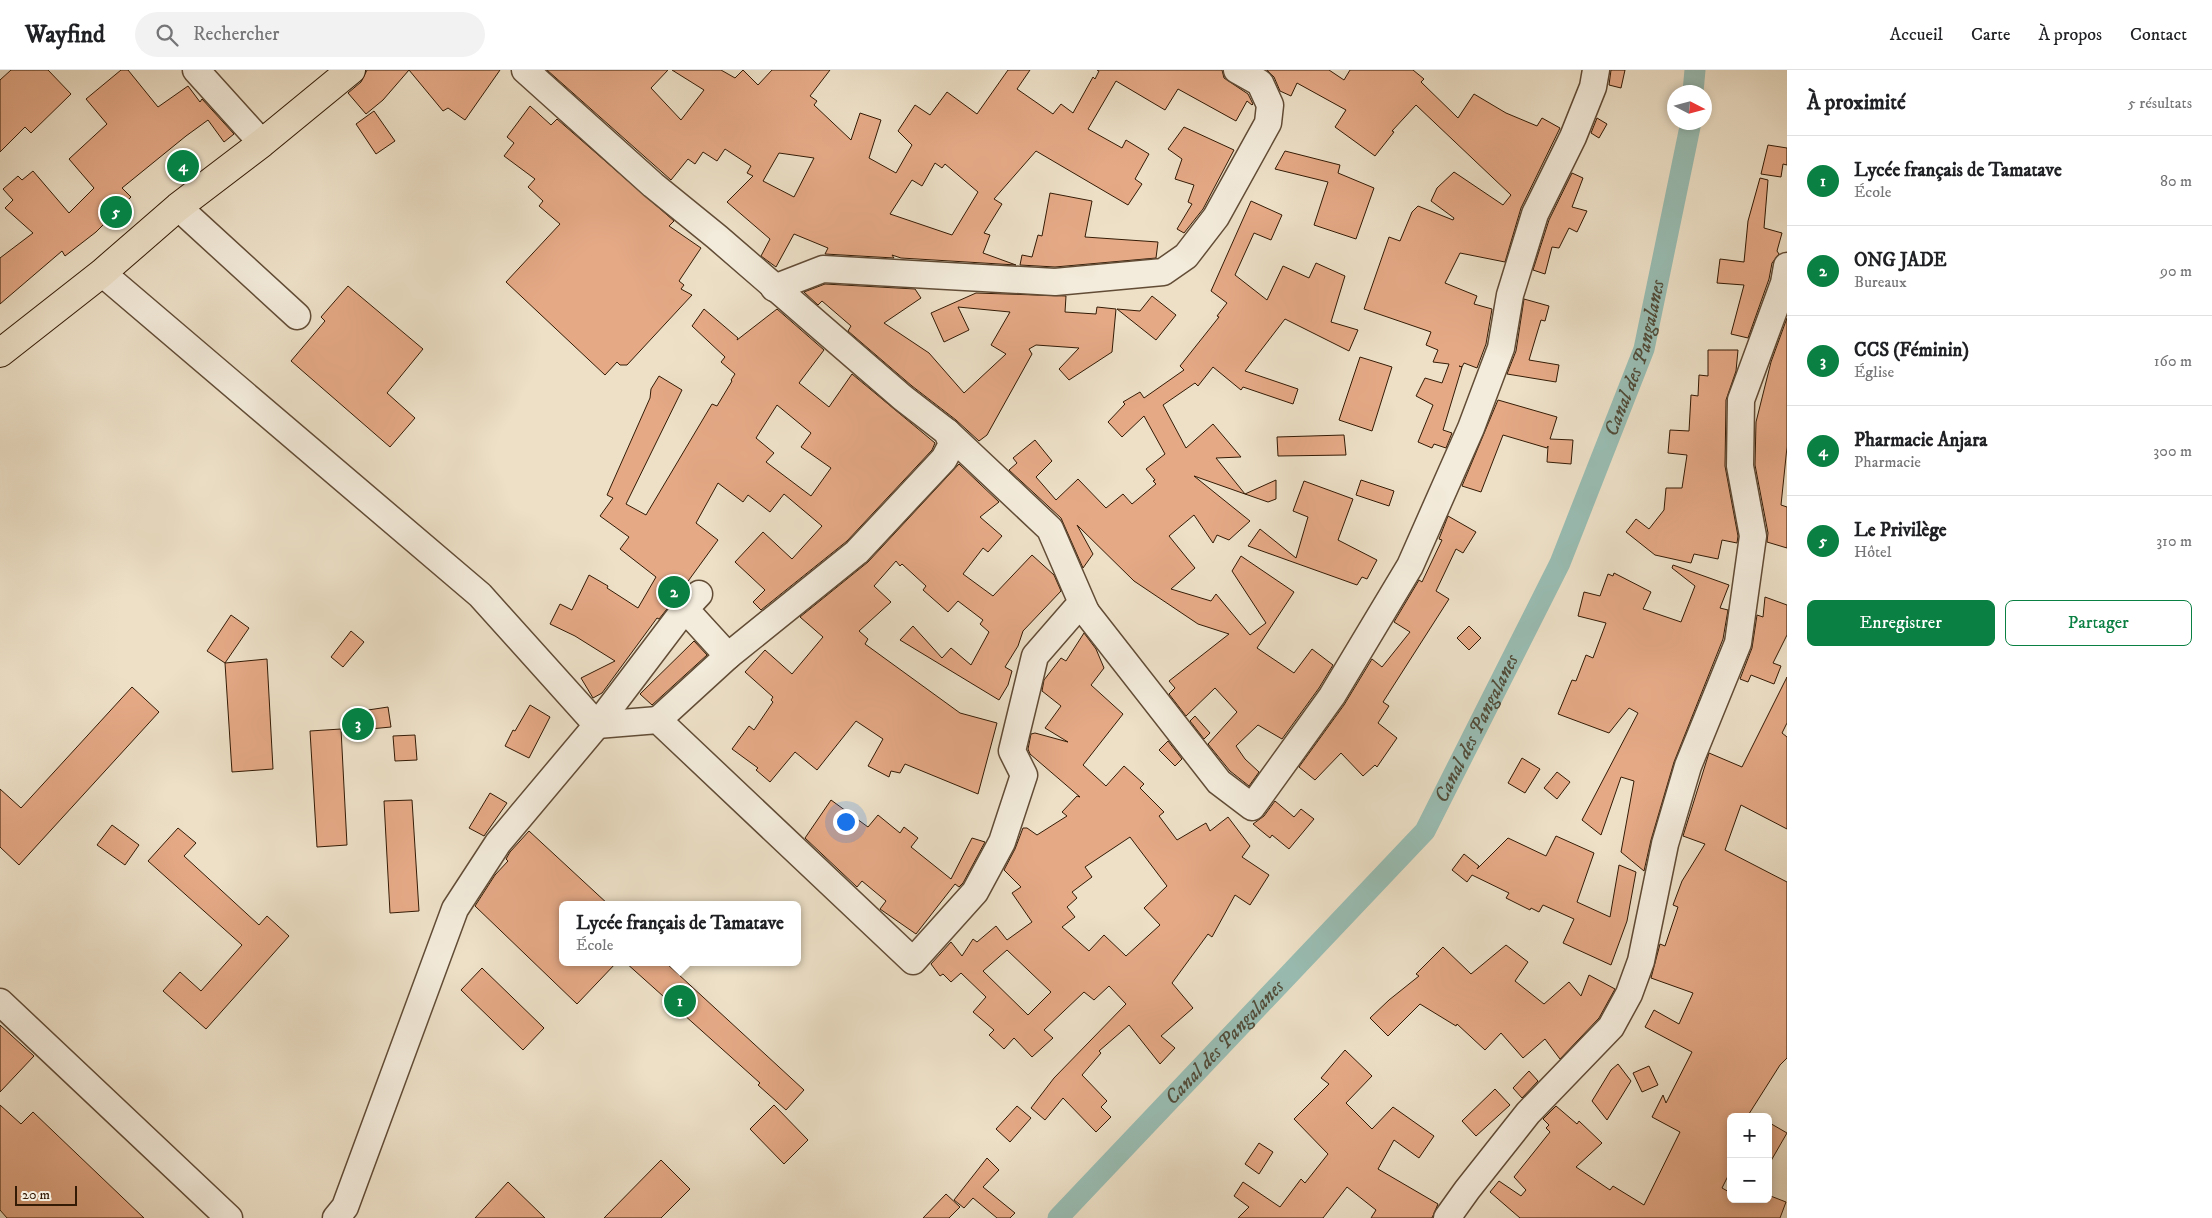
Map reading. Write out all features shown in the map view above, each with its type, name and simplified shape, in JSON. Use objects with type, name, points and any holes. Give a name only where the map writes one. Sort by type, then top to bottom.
[{"type":"main road","points":[[1,350],[102,273],[178,208],[262,143],[350,70]]},
{"type":"street","points":[[196,70],[262,143]]},
{"type":"street","points":[[524,70],[653,185],[717,237],[903,398],[947,432],[1050,529],[1086,612],[1218,782],[1252,807],[1332,696],[1410,566],[1471,428],[1502,348],[1510,295],[1536,214],[1576,129],[1593,87],[1596,70]]},
{"type":"street","points":[[774,288],[823,269],[1055,282],[1163,272],[1186,256],[1216,217],[1268,124],[1270,105],[1260,83],[1237,70]]},
{"type":"street","points":[[178,208],[297,316]]},
{"type":"street","points":[[102,273],[480,594],[597,725]]},
{"type":"street","points":[[1447,1218],[1528,1113],[1580,1062],[1611,1027],[1629,994],[1641,961],[1665,844],[1680,792],[1688,766],[1738,642],[1753,536],[1740,466],[1741,400],[1786,278]]},
{"type":"street","points":[[597,725],[658,720],[728,656],[857,552],[944,459],[952,444],[947,432]]},
{"type":"street","points":[[336,1218],[345,1207],[455,909],[498,843],[597,725],[692,602],[728,656]]},
{"type":"street","points":[[658,720],[913,962],[975,892],[1002,842],[1024,774],[1012,751],[1035,656],[1075,610],[1086,612]]},
{"type":"street","points":[[0,1002],[229,1218]]},
{"type":"building","points":[[11,70],[48,70],[71,94],[31,133],[25,127],[0,152],[0,80]]},
{"type":"building","points":[[121,70],[128,70],[158,107],[188,86],[200,102],[202,99],[234,134],[224,142],[208,120],[122,188],[131,197],[96,232],[65,256],[62,251],[0,304],[0,258],[33,233],[5,208],[13,200],[3,189],[18,176],[22,180],[33,171],[69,213],[94,188],[69,159],[107,124],[86,99]]},
{"type":"building","points":[[367,70],[409,70],[383,100],[366,114],[348,93],[361,82]]},
{"type":"building","points":[[409,70],[500,70],[465,120],[448,108],[443,111]]},
{"type":"building","points":[[547,70],[668,70],[651,88],[681,120],[704,90],[672,70],[721,70],[735,78],[743,70],[758,85],[772,70],[830,70],[810,96],[817,101],[814,105],[851,140],[860,113],[881,120],[869,158],[896,173],[912,145],[898,131],[915,105],[930,115],[947,92],[977,114],[1008,70],[1030,70],[1017,89],[1053,114],[1061,104],[1073,113],[1093,77],[1095,79],[1099,71],[1097,70],[1222,70],[1224,78],[1248,94],[1253,104],[1247,101],[1236,121],[1178,89],[1165,110],[1116,81],[1088,129],[1122,148],[1126,140],[1149,154],[1135,179],[1142,184],[1128,205],[1036,151],[994,199],[1002,204],[984,233],[990,235],[983,253],[1016,265],[901,258],[892,255],[894,258],[825,254],[828,248],[794,234],[776,267],[761,256],[770,239],[727,202],[753,176],[747,173],[751,166],[725,149],[717,161],[703,152],[695,164],[688,159],[671,180]],"holes":[[[779,153],[814,158],[794,197],[763,181]],[[935,163],[942,168],[945,164],[978,192],[952,235],[890,214],[912,180],[922,186]]]},
{"type":"building","points":[[1267,70],[1329,70],[1344,80],[1350,70],[1413,70],[1424,79],[1421,82],[1458,118],[1474,94],[1506,113],[1537,126],[1542,118],[1560,128],[1521,208],[1505,262],[1460,253],[1445,283],[1477,296],[1474,304],[1492,309],[1486,344],[1477,368],[1464,363],[1462,367],[1443,430],[1452,433],[1446,448],[1434,444],[1432,448],[1418,442],[1433,405],[1416,396],[1425,378],[1442,383],[1449,364],[1433,362],[1438,350],[1426,345],[1431,332],[1364,309],[1389,237],[1400,241],[1412,212],[1418,206],[1453,220],[1454,218],[1431,201],[1437,188],[1454,172],[1503,205],[1511,195],[1416,105],[1392,131],[1394,132],[1375,156],[1335,127],[1346,110],[1297,83],[1291,96],[1280,91],[1274,77]]},
{"type":"building","points":[[1611,70],[1625,70],[1621,88],[1609,85]]},
{"type":"building","points":[[530,106],[551,125],[557,119],[674,221],[669,226],[701,248],[679,281],[684,285],[681,289],[692,295],[627,365],[620,365],[617,362],[605,375],[506,282],[560,224],[539,206],[543,201],[528,187],[535,179],[504,156],[514,143],[507,137]]},
{"type":"building","points":[[374,111],[395,141],[376,154],[356,124]]},
{"type":"building","points":[[1597,118],[1607,124],[1599,138],[1591,133]]},
{"type":"building","points":[[1184,127],[1234,150],[1203,209],[1184,233],[1177,229],[1192,204],[1188,202],[1194,185],[1175,179],[1182,159],[1168,149]]},
{"type":"building","points":[[1768,145],[1787,148],[1787,165],[1783,164],[1781,177],[1761,174]]},
{"type":"building","points":[[1285,151],[1340,165],[1338,173],[1374,188],[1356,239],[1314,225],[1328,182],[1275,169]]},
{"type":"building","points":[[1572,173],[1583,178],[1572,207],[1587,211],[1577,232],[1569,228],[1559,248],[1552,247],[1545,274],[1533,270],[1549,220]]},
{"type":"building","points":[[1760,178],[1768,180],[1764,228],[1782,233],[1777,251],[1779,254],[1772,263],[1769,279],[1748,338],[1731,334],[1744,285],[1717,283],[1720,259],[1744,262],[1748,221]]},
{"type":"building","points":[[1050,193],[1092,201],[1085,237],[1158,242],[1156,258],[1055,267],[1020,265],[1022,255],[1032,257],[1038,235],[1042,236]]},
{"type":"building","points":[[1251,201],[1282,215],[1271,240],[1254,233],[1235,275],[1267,300],[1283,266],[1309,278],[1316,263],[1345,276],[1331,322],[1358,330],[1349,351],[1285,319],[1245,371],[1298,389],[1293,404],[1243,387],[1241,390],[1213,367],[1198,386],[1195,383],[1163,405],[1186,448],[1213,424],[1241,457],[1216,458],[1245,494],[1194,476],[1250,521],[1229,540],[1217,535],[1213,543],[1194,515],[1169,536],[1195,568],[1171,589],[1211,601],[1216,594],[1250,635],[1266,623],[1232,571],[1241,556],[1294,592],[1257,648],[1294,673],[1312,649],[1333,665],[1319,688],[1282,739],[1258,725],[1236,746],[1245,759],[1259,772],[1249,786],[1230,771],[1208,744],[1237,712],[1215,688],[1186,716],[1169,694],[1175,688],[1169,681],[1229,634],[1198,624],[1134,581],[1077,525],[1093,554],[1083,568],[1061,518],[1009,470],[1017,463],[1013,458],[1035,440],[1052,461],[1036,477],[1056,500],[1078,479],[1106,508],[1123,494],[1132,504],[1156,484],[1146,469],[1165,454],[1144,416],[1122,437],[1108,422],[1125,404],[1123,402],[1140,392],[1144,398],[1184,370],[1180,366],[1219,317],[1217,316],[1227,303],[1211,291]]},
{"type":"building","points":[[825,284],[915,289],[921,298],[884,323],[929,353],[964,393],[1006,354],[991,345],[1010,312],[958,307],[969,330],[944,342],[931,313],[976,293],[1066,296],[1065,312],[1096,314],[1097,307],[1116,309],[1112,352],[1069,380],[1059,369],[1079,348],[1036,345],[1029,349],[1032,354],[987,435],[979,441],[848,331],[851,326],[822,301],[818,305],[804,292]]},
{"type":"building","points":[[348,286],[423,349],[387,393],[415,418],[390,447],[291,361],[325,321],[321,317]]},
{"type":"building","points":[[1152,296],[1176,315],[1156,340],[1117,309],[1140,311]]},
{"type":"building","points":[[1524,299],[1549,306],[1545,321],[1541,320],[1529,360],[1559,365],[1556,382],[1507,374],[1516,351]]},
{"type":"building","points":[[704,309],[738,338],[737,340],[777,309],[824,350],[799,383],[829,407],[852,374],[935,443],[932,450],[847,541],[761,610],[753,602],[765,590],[735,562],[763,532],[792,559],[822,526],[784,494],[770,512],[748,495],[743,502],[718,483],[696,523],[718,540],[602,693],[593,698],[581,678],[615,661],[575,636],[550,624],[560,604],[572,610],[589,575],[638,608],[656,577],[620,549],[629,537],[600,516],[613,498],[607,495],[650,398],[651,389],[659,376],[682,390],[626,504],[646,515],[712,404],[717,406],[732,381],[735,374],[721,362],[725,357],[692,326]],"holes":[[[777,405],[811,433],[801,447],[831,468],[811,496],[766,462],[774,453],[756,438]]]},
{"type":"building","points":[[1787,318],[1787,447],[1781,505],[1787,507],[1787,548],[1767,542],[1768,533],[1755,465],[1756,422],[1771,362]]},
{"type":"building","points":[[1708,350],[1738,350],[1736,371],[1726,400],[1725,466],[1738,536],[1737,543],[1722,540],[1718,559],[1694,554],[1691,563],[1655,555],[1626,532],[1636,519],[1649,529],[1664,510],[1666,488],[1682,488],[1687,455],[1668,453],[1670,430],[1689,431],[1691,395],[1698,396],[1699,375],[1708,376]]},
{"type":"building","points":[[1360,357],[1392,367],[1372,431],[1339,420]]},
{"type":"building","points":[[1498,400],[1557,417],[1550,439],[1573,440],[1571,464],[1547,462],[1548,446],[1547,448],[1503,435],[1481,492],[1462,486]]},
{"type":"building","points":[[1344,435],[1346,455],[1278,456],[1277,437]]},
{"type":"building","points":[[959,464],[999,502],[980,517],[1002,536],[988,552],[983,548],[963,574],[993,596],[1032,555],[1054,575],[1061,591],[1023,631],[1018,646],[1005,667],[1012,671],[1008,685],[999,700],[900,640],[913,626],[942,658],[951,648],[971,665],[989,632],[980,624],[983,620],[958,601],[948,612],[923,590],[926,586],[902,564],[900,566],[896,561],[874,586],[891,602],[859,631],[868,639],[865,644],[960,713],[997,723],[978,794],[905,764],[900,773],[891,771],[889,777],[868,766],[883,739],[856,721],[817,770],[795,752],[770,782],[756,770],[758,768],[732,749],[749,726],[754,730],[773,702],[771,700],[773,697],[745,672],[765,650],[792,674],[823,637],[800,617],[868,562]]},
{"type":"building","points":[[1276,480],[1276,499],[1268,502],[1245,494]]},
{"type":"building","points":[[1361,480],[1394,491],[1389,506],[1356,495]]},
{"type":"building","points":[[1304,481],[1353,499],[1338,540],[1377,560],[1367,579],[1362,577],[1357,585],[1248,546],[1260,529],[1296,558],[1308,517],[1293,511]]},
{"type":"building","points":[[1448,516],[1476,532],[1463,553],[1456,549],[1436,591],[1449,599],[1383,702],[1389,706],[1378,723],[1397,738],[1377,767],[1375,765],[1363,776],[1341,753],[1315,780],[1299,767],[1344,705],[1372,659],[1382,667],[1410,632],[1394,622],[1419,580],[1422,582],[1442,540],[1439,539]]},
{"type":"building","points":[[1673,565],[1729,585],[1720,608],[1728,610],[1723,639],[1674,762],[1644,871],[1621,852],[1634,781],[1621,777],[1601,835],[1582,820],[1638,713],[1629,708],[1609,733],[1558,714],[1572,680],[1576,681],[1586,655],[1593,658],[1606,623],[1578,616],[1584,592],[1600,596],[1608,574],[1613,576],[1614,573],[1651,592],[1643,609],[1681,622],[1695,586],[1672,568]]},
{"type":"building","points":[[1765,597],[1787,605],[1787,635],[1773,663],[1781,666],[1774,684],[1751,675],[1748,682],[1740,679],[1752,648],[1757,615],[1763,617]]},
{"type":"building","points":[[231,615],[249,628],[225,663],[207,651]]},
{"type":"building","points":[[1469,626],[1481,638],[1469,650],[1457,638]]},
{"type":"building","points":[[351,631],[364,642],[343,667],[331,657]]},
{"type":"building","points":[[1084,633],[1096,649],[1104,668],[1091,685],[1123,714],[1083,765],[1106,786],[1124,766],[1144,784],[1140,788],[1164,812],[1159,816],[1177,840],[1206,823],[1210,831],[1228,817],[1250,846],[1242,857],[1269,875],[1250,905],[1235,895],[1212,937],[1208,934],[1172,983],[1193,1008],[1161,1036],[1175,1048],[1160,1064],[1129,1025],[1099,1051],[1101,1053],[1082,1075],[1107,1101],[1101,1107],[1111,1117],[1096,1132],[1063,1098],[1045,1120],[1031,1108],[1054,1078],[1126,1004],[1109,986],[1094,1000],[1084,992],[1044,1030],[1053,1038],[1032,1057],[1014,1038],[1004,1049],[989,1035],[994,1030],[973,1012],[986,997],[961,973],[951,982],[943,974],[940,976],[931,964],[951,942],[962,956],[973,939],[977,942],[996,926],[1007,940],[1032,922],[1012,893],[1021,887],[1004,870],[1023,828],[1027,828],[1037,835],[1067,816],[1062,812],[1077,796],[1080,797],[1030,754],[1028,749],[1031,734],[1035,733],[1068,742],[1045,728],[1061,706],[1042,691],[1044,680],[1061,658],[1066,661]],"holes":[[[1130,837],[1167,886],[1144,908],[1160,925],[1126,956],[1104,935],[1089,951],[1062,927],[1075,917],[1067,907],[1077,898],[1072,892],[1092,877],[1085,867]],[[1007,950],[1051,992],[1028,1015],[983,971]]]},
{"type":"building","points":[[694,641],[707,655],[652,705],[640,694]]},
{"type":"building","points":[[267,659],[273,769],[232,772],[225,663]]},
{"type":"building","points":[[1787,677],[1787,723],[1782,733],[1787,737],[1787,829],[1741,805],[1725,850],[1787,882],[1787,1058],[1780,1065],[1750,1113],[1727,1113],[1727,1178],[1722,1188],[1727,1191],[1727,1203],[1772,1203],[1772,1197],[1786,1202],[1780,1218],[1520,1218],[1490,1192],[1499,1181],[1521,1196],[1526,1190],[1514,1177],[1550,1132],[1546,1128],[1549,1125],[1543,1119],[1556,1106],[1577,1124],[1579,1121],[1602,1143],[1576,1167],[1610,1190],[1613,1186],[1644,1205],[1680,1132],[1652,1117],[1663,1095],[1666,1103],[1692,1052],[1645,1027],[1654,1010],[1679,1024],[1693,993],[1651,978],[1660,944],[1665,946],[1678,907],[1673,905],[1682,881],[1705,844],[1683,836],[1709,753],[1742,767]]},
{"type":"building","points":[[132,687],[159,712],[19,865],[0,847],[0,789],[21,808]]},
{"type":"building","points":[[530,705],[550,717],[529,758],[505,746]]},
{"type":"building","points":[[388,707],[391,727],[370,729],[368,710]]},
{"type":"building","points":[[1195,716],[1210,733],[1204,739],[1190,721]]},
{"type":"building","points":[[341,729],[347,845],[317,847],[310,731]]},
{"type":"building","points":[[415,735],[417,760],[395,761],[393,736]]},
{"type":"building","points":[[1168,741],[1182,759],[1175,766],[1159,750]]},
{"type":"building","points":[[1522,758],[1540,769],[1525,793],[1508,783]]},
{"type":"building","points":[[1557,772],[1570,782],[1557,799],[1544,788]]},
{"type":"building","points":[[490,793],[507,803],[484,836],[469,828]]},
{"type":"building","points":[[412,800],[419,911],[390,913],[384,801]]},
{"type":"building","points":[[831,800],[868,827],[878,815],[900,833],[904,827],[918,838],[911,847],[951,879],[972,838],[985,842],[963,883],[959,887],[955,884],[916,934],[880,909],[886,901],[862,881],[857,887],[805,838]]},
{"type":"building","points":[[1275,801],[1294,817],[1301,809],[1314,819],[1289,849],[1272,835],[1270,838],[1253,824],[1264,816]]},
{"type":"building","points":[[112,825],[139,845],[125,865],[97,845]]},
{"type":"building","points":[[178,828],[196,843],[184,856],[259,925],[267,916],[289,936],[206,1029],[163,991],[180,972],[201,991],[242,945],[148,861]]},
{"type":"building","points":[[529,831],[605,901],[559,901],[559,966],[613,966],[577,1004],[475,906],[495,875],[508,861],[506,859]]},
{"type":"building","points":[[1556,836],[1594,853],[1577,902],[1610,917],[1619,865],[1636,872],[1627,921],[1611,965],[1563,943],[1574,919],[1543,905],[1539,912],[1531,908],[1530,910],[1506,898],[1509,893],[1472,875],[1467,882],[1452,870],[1464,854],[1479,866],[1477,869],[1508,838],[1546,856]]},
{"type":"building","points":[[1506,945],[1528,962],[1515,981],[1544,1004],[1569,982],[1581,996],[1589,975],[1615,989],[1599,1018],[1560,1059],[1545,1039],[1523,1058],[1501,1033],[1485,1050],[1457,1024],[1456,1026],[1420,1004],[1388,1036],[1370,1018],[1419,976],[1416,974],[1443,947],[1471,974]]},
{"type":"building","points":[[629,966],[669,966],[804,1090],[786,1110],[758,1085],[760,1083]]},
{"type":"building","points":[[482,968],[544,1028],[523,1050],[461,990]]},
{"type":"building","points":[[0,1025],[34,1056],[0,1092]]},
{"type":"building","points":[[1345,1050],[1372,1076],[1346,1103],[1372,1129],[1393,1107],[1434,1136],[1419,1158],[1394,1140],[1378,1169],[1438,1204],[1432,1218],[1371,1218],[1376,1210],[1347,1187],[1323,1218],[1238,1218],[1249,1207],[1234,1196],[1243,1182],[1280,1207],[1301,1179],[1305,1183],[1328,1154],[1294,1119],[1329,1084],[1321,1078]]},
{"type":"building","points":[[1618,1064],[1631,1081],[1607,1120],[1592,1101],[1611,1070]]},
{"type":"building","points":[[1649,1066],[1658,1085],[1642,1092],[1633,1073]]},
{"type":"building","points":[[1529,1071],[1538,1081],[1522,1098],[1513,1088]]},
{"type":"building","points":[[1495,1089],[1510,1105],[1476,1136],[1462,1121]]},
{"type":"building","points":[[0,1105],[21,1124],[33,1112],[144,1218],[7,1218],[0,1210]]},
{"type":"building","points":[[774,1105],[808,1140],[784,1164],[750,1129]]},
{"type":"building","points":[[1017,1106],[1031,1118],[1010,1142],[996,1129]]},
{"type":"building","points":[[1772,1124],[1787,1133],[1772,1159]]},
{"type":"building","points":[[1259,1143],[1273,1152],[1259,1174],[1245,1164]]},
{"type":"building","points":[[987,1158],[999,1170],[983,1187],[1015,1213],[1010,1218],[997,1218],[973,1198],[964,1208],[954,1200]]},
{"type":"building","points":[[661,1160],[690,1189],[661,1218],[604,1218]]},
{"type":"building","points":[[508,1182],[545,1218],[475,1218]]},
{"type":"building","points":[[946,1194],[960,1207],[949,1218],[923,1218]]},
{"type":"waterway","name":"Canal des Pangalanes","points":[[1694,85],[1695,70]]},
{"type":"waterway","name":"Canal des Pangalanes","points":[[1058,1218],[1425,831],[1560,563],[1644,349],[1689,130]]},
{"type":"place","name":"Pharmacie Anjara","points":[[183,166]]},
{"type":"place","name":"Le Privilège","points":[[116,212]]},
{"type":"place","name":"ONG JADE","points":[[674,592]]},
{"type":"place","name":"CCS (Féminin)","points":[[358,724]]},
{"type":"place","name":"Lycée français de Tamatave","points":[[680,1001]]}]
